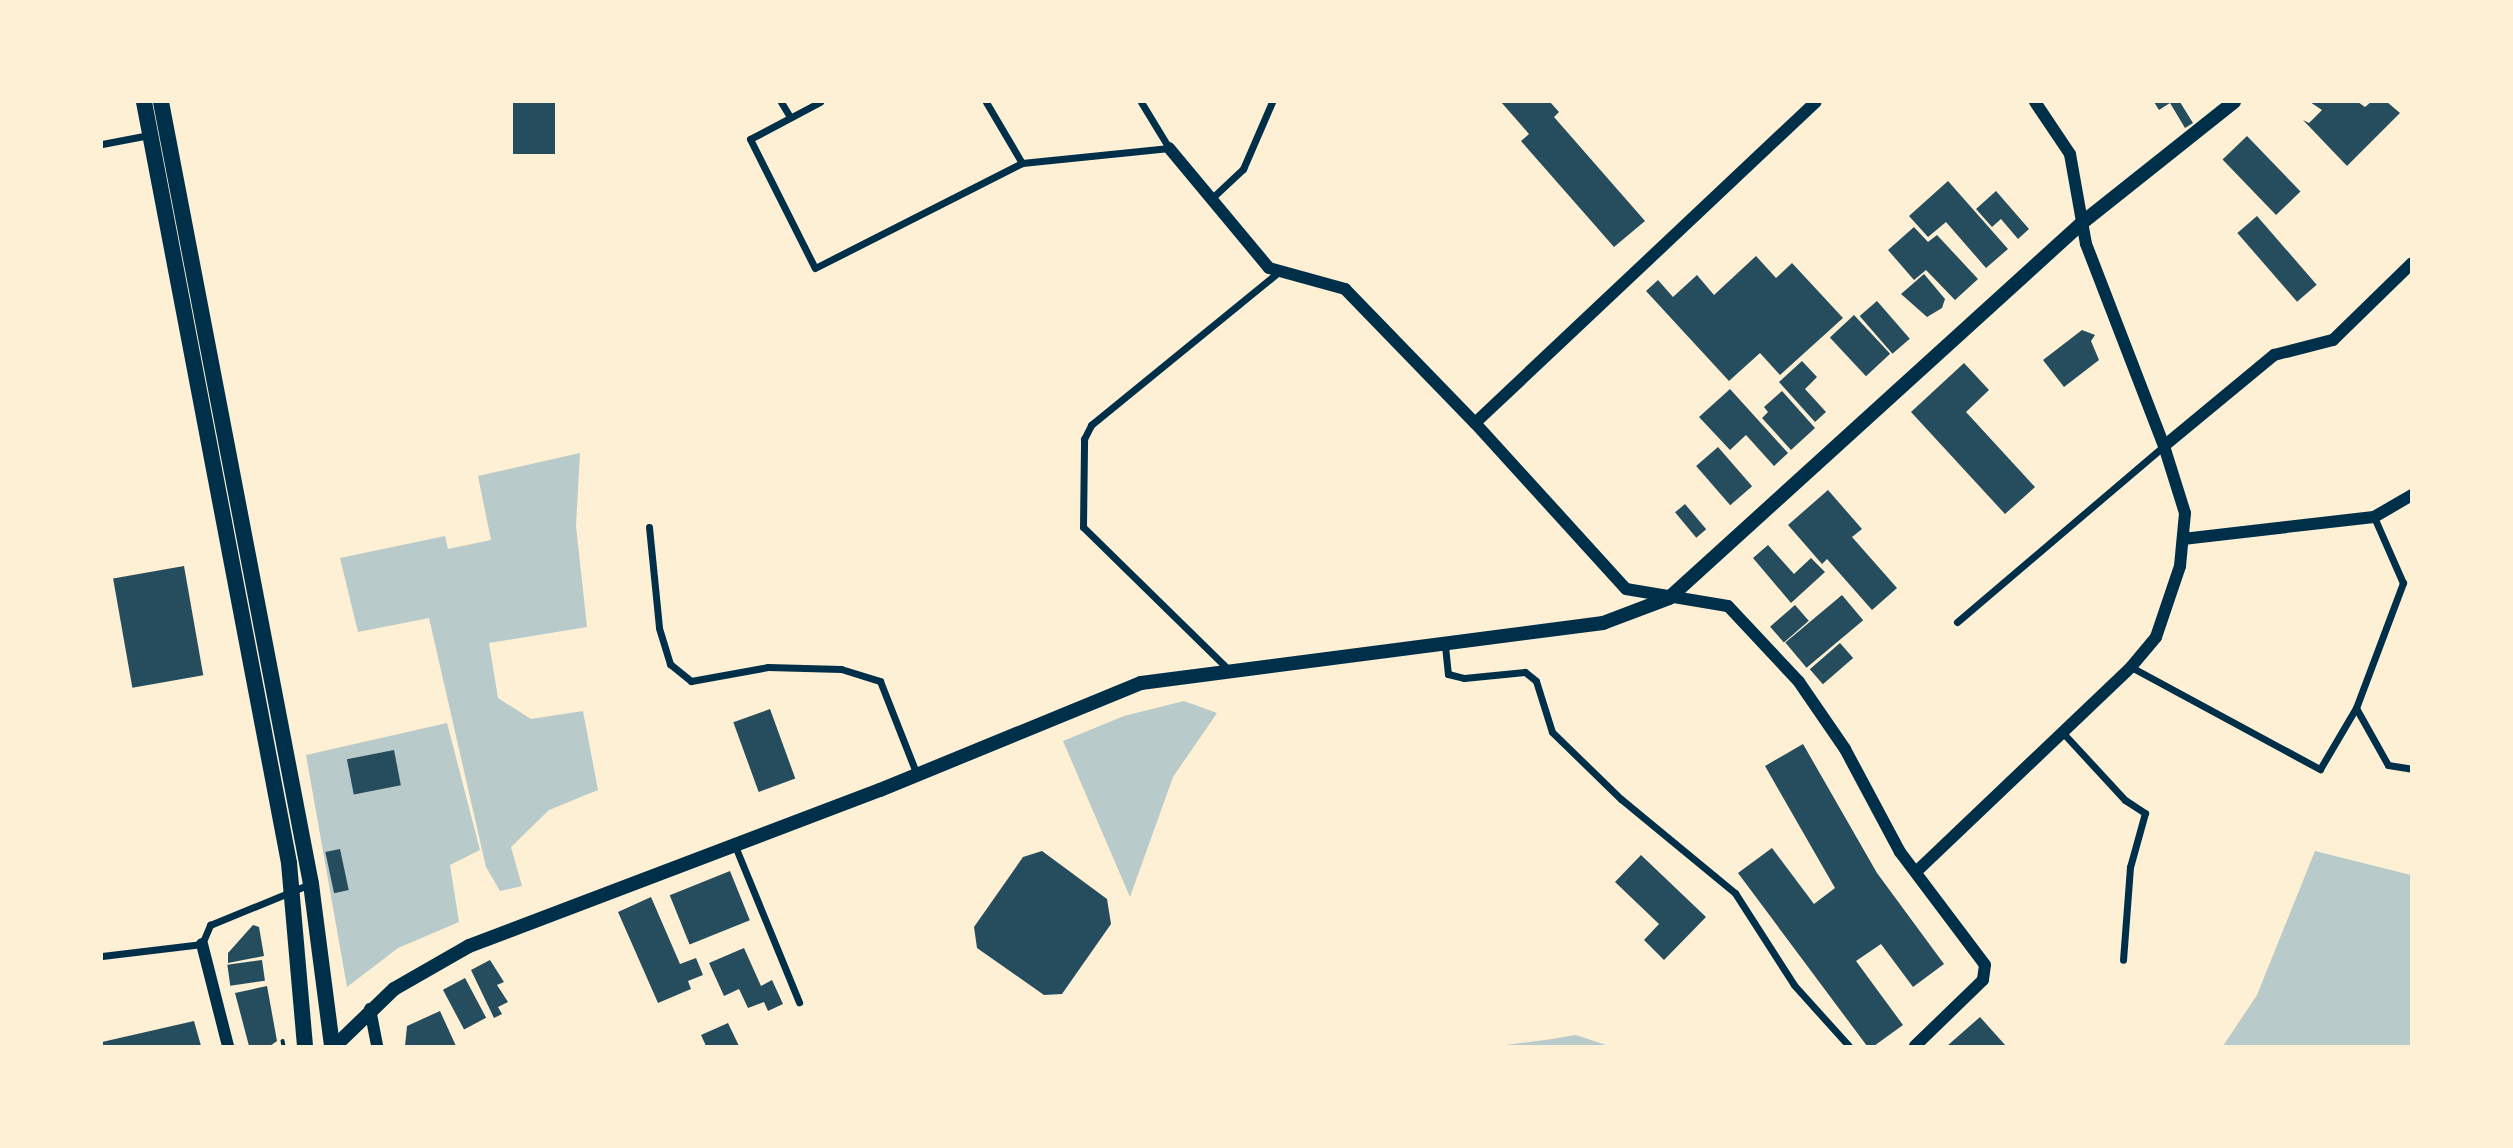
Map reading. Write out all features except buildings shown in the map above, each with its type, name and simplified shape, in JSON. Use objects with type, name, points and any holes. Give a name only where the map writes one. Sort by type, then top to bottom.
[{"type":"main road","points":[[144,102],[159,133],[311,884],[334,1046]]},
{"type":"main road","points":[[161,102],[159,133],[293,889],[305,1046]]},
{"type":"main road","points":[[334,1046],[370,1009],[425,969],[469,946],[918,775],[1141,683],[1445,646],[1603,623],[1669,598],[2083,222],[2234,102]]},
{"type":"street","points":[[780,102],[790,117]]},
{"type":"street","points":[[820,102],[751,139],[815,268],[1022,163],[1168,148]]},
{"type":"street","points":[[985,102],[1022,163]]},
{"type":"street","points":[[1141,102],[1168,148],[1269,268],[1345,289],[1475,423],[1626,589],[1728,606],[1799,682],[1845,749],[1900,852],[1918,870],[1978,950],[1985,973],[1915,1046]]},
{"type":"street","points":[[1210,199],[1243,169],[1272,102]]},
{"type":"street","points":[[1475,423],[1816,102]]},
{"type":"street","points":[[1918,870],[2064,734],[2131,667],[2156,637],[2180,566],[2185,513],[2164,446],[2086,244],[2070,154],[2035,102]]},
{"type":"street","points":[[102,144],[159,133]]},
{"type":"street","points":[[1957,622],[2274,355],[2333,340],[2412,263]]},
{"type":"street","points":[[1230,671],[1083,527],[1084,439],[1091,425],[1280,271]]},
{"type":"street","points":[[2183,539],[2374,517],[2412,495]]},
{"type":"street","points":[[2131,667],[2320,769],[2356,708],[2403,583],[2374,517]]},
{"type":"street","points":[[649,527],[659,628],[670,664],[691,681],[768,667],[841,669],[880,681],[918,775]]},
{"type":"street","points":[[1445,646],[1448,674],[1464,678],[1525,672],[1536,681],[1552,732],[1621,799],[1735,893],[1794,985],[1849,1046]]},
{"type":"street","points":[[2356,708],[2388,765],[2412,769]]},
{"type":"street","points":[[2064,734],[2125,800],[2145,813],[2130,867],[2123,960]]},
{"type":"street","points":[[735,846],[799,1002]]},
{"type":"street","points":[[228,1046],[202,944],[210,925],[293,889],[311,884]]},
{"type":"street","points":[[102,956],[202,944]]},
{"type":"street","points":[[370,1009],[376,1046]]},
{"type":"path","points":[[283,1041],[284,1046]]},
{"type":"shaded area","points":[[580,453],[576,526],[587,627],[489,643],[498,698],[531,719],[583,711],[598,790],[549,810],[511,847],[522,886],[500,891],[486,867],[429,618],[358,632],[340,558],[445,536],[448,549],[491,540],[478,476]]},
{"type":"shaded area","points":[[1184,701],[1217,713],[1173,777],[1130,897],[1063,741],[1124,716]]},
{"type":"shaded area","points":[[447,723],[480,850],[450,865],[459,922],[398,948],[347,987],[306,755]]},
{"type":"shaded area","points":[[2315,851],[2411,875],[2411,1046],[2223,1046],[2257,995]]},
{"type":"shaded area","points":[[1576,1035],[1609,1046],[1498,1046],[1552,1039]]}]
